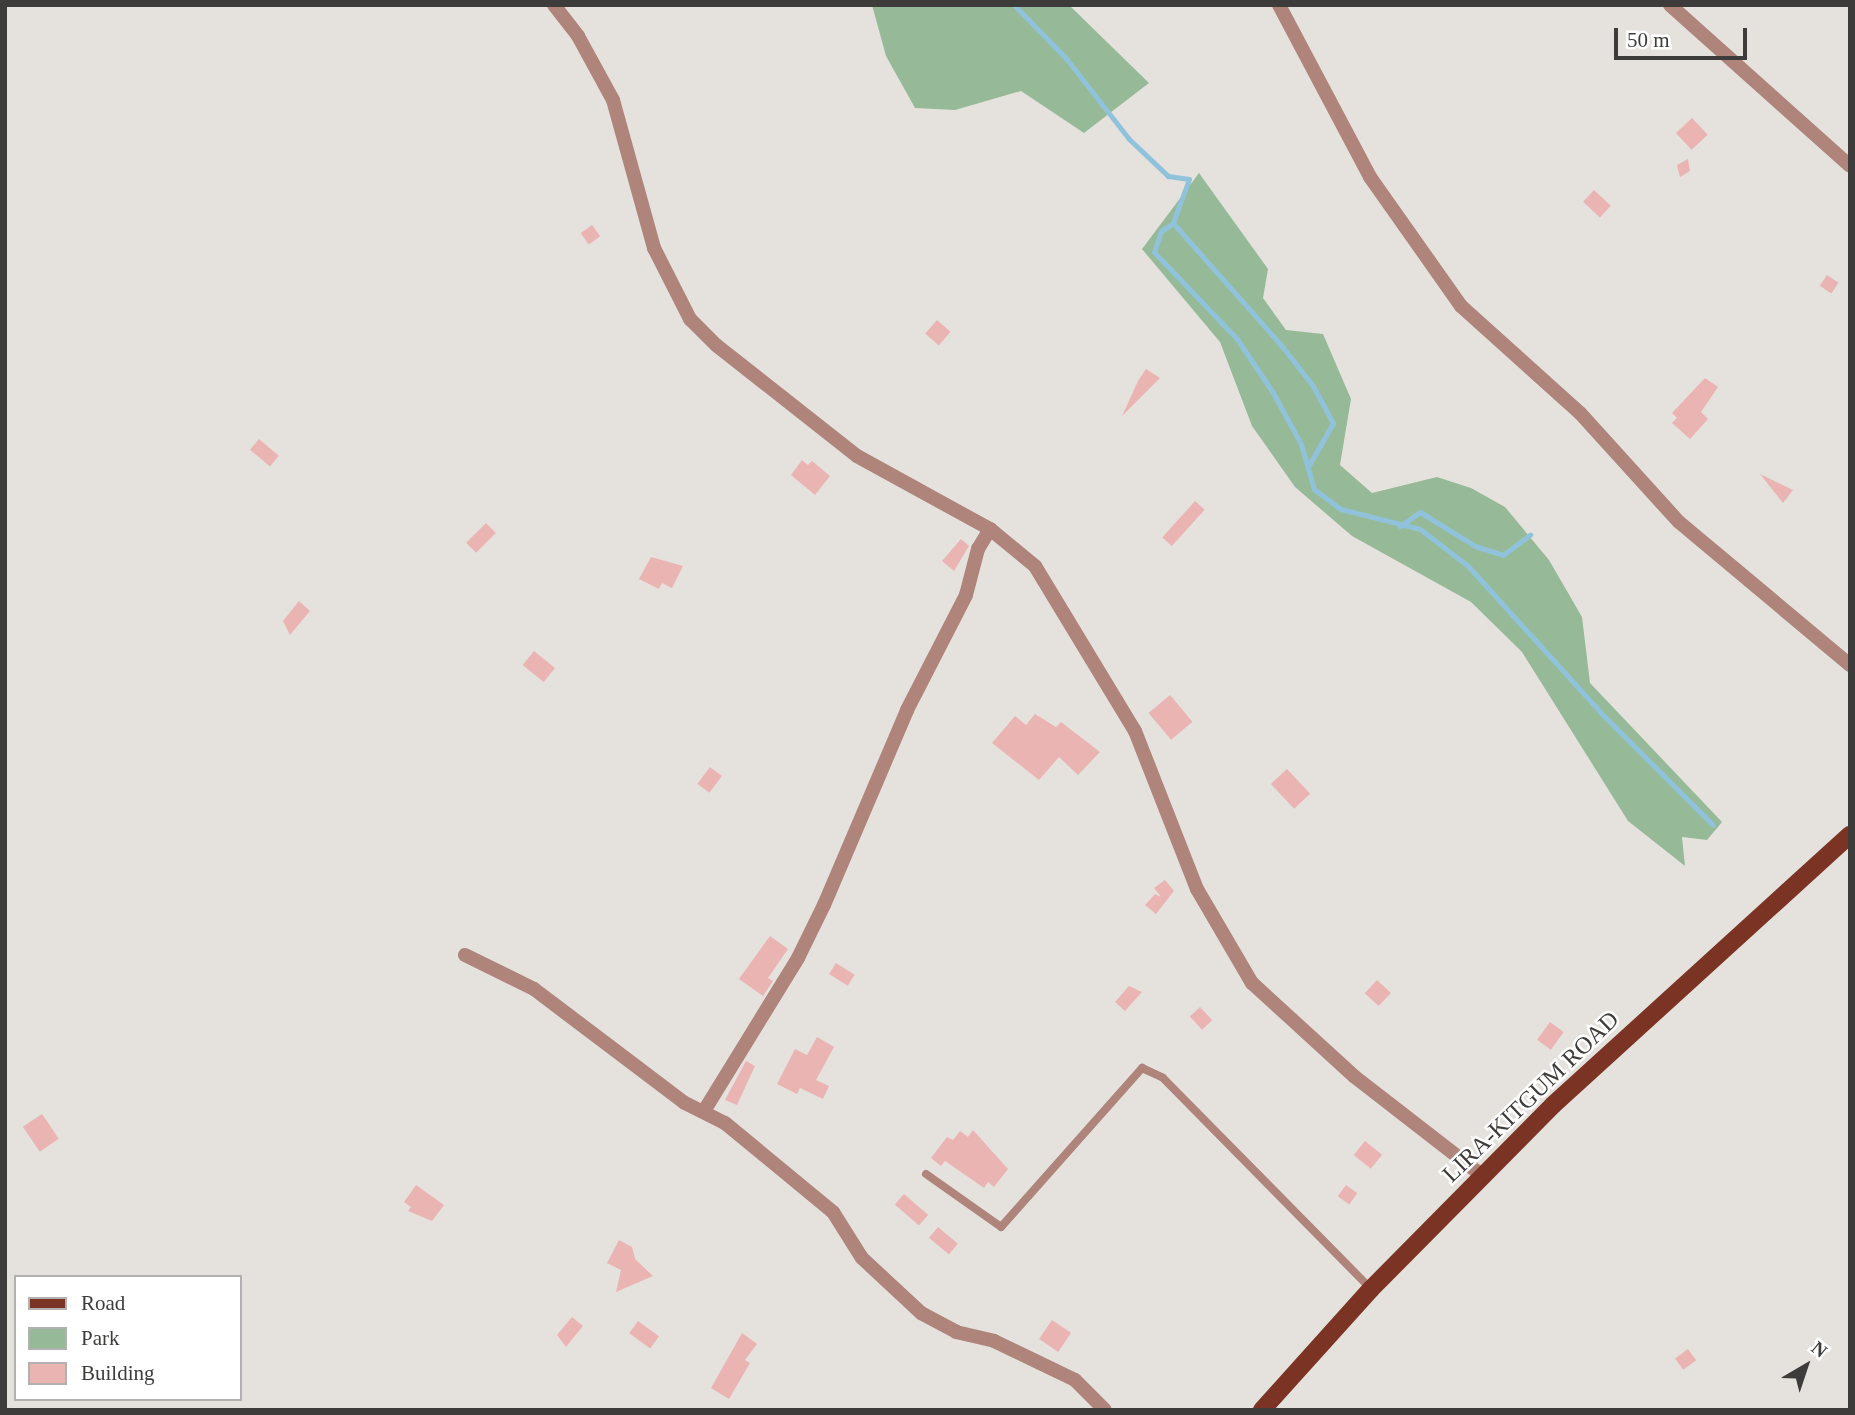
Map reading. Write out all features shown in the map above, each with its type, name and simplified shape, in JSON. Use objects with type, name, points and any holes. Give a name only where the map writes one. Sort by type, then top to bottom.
[{"type":"main road","name":"LIRA-KITGUM ROAD","points":[[1262,1410],[1371,1289],[1624,1038],[1850,835]]},
{"type":"street","points":[[554,5],[608,89],[624,133],[654,248],[695,325],[877,470],[990,529],[1021,553],[1047,583],[1135,731],[1197,889],[1252,983],[1355,1077],[1484,1177]]},
{"type":"street","points":[[1279,5],[1370,177],[1461,306],[1580,413],[1679,522],[1850,665]]},
{"type":"street","points":[[1670,5],[1850,166]]},
{"type":"street","points":[[704,1111],[798,958],[824,905],[907,710],[966,595],[978,549],[990,529]]},
{"type":"street","points":[[465,955],[534,989],[685,1103],[704,1111],[833,1212],[862,1258],[921,1313],[956,1332],[994,1341],[1075,1380],[1105,1410]]},
{"type":"lane","points":[[926,1174],[1001,1227],[1142,1068],[1163,1078],[1371,1289]]},
{"type":"green space","points":[[872,5],[1069,5],[1149,83],[1084,133],[1021,91],[955,110],[915,108],[886,56]]},
{"type":"green space","points":[[1199,173],[1268,269],[1263,298],[1286,330],[1323,334],[1351,399],[1340,465],[1372,493],[1437,477],[1471,488],[1505,507],[1549,560],[1582,617],[1590,683],[1722,822],[1707,840],[1682,837],[1685,866],[1628,821],[1522,652],[1471,602],[1352,536],[1295,487],[1252,426],[1220,342],[1142,249]]},
{"type":"building","points":[[1692,118],[1708,135],[1692,150],[1676,133]]},
{"type":"building","points":[[1688,159],[1690,171],[1680,177],[1677,165]]},
{"type":"building","points":[[1594,190],[1611,206],[1600,217],[1583,202]]},
{"type":"building","points":[[592,225],[600,236],[589,245],[581,233]]},
{"type":"building","points":[[1827,275],[1839,283],[1831,294],[1820,286]]},
{"type":"building","points":[[937,320],[951,332],[939,345],[925,334]]},
{"type":"building","points":[[1146,369],[1160,378],[1122,416],[1138,381]]},
{"type":"building","points":[[1705,378],[1718,387],[1701,412],[1708,419],[1690,439],[1672,423],[1677,418],[1672,413]]},
{"type":"building","points":[[259,439],[279,456],[270,466],[250,450]]},
{"type":"building","points":[[802,460],[808,465],[812,461],[830,476],[815,495],[791,475]]},
{"type":"building","points":[[1760,474],[1793,490],[1783,503]]},
{"type":"building","points":[[1195,501],[1205,510],[1172,546],[1162,537]]},
{"type":"building","points":[[486,523],[496,533],[476,553],[466,543]]},
{"type":"building","points":[[961,539],[969,546],[954,571],[942,561]]},
{"type":"building","points":[[651,557],[683,566],[672,588],[662,583],[659,589],[639,579]]},
{"type":"building","points":[[299,601],[310,611],[290,635],[283,621]]},
{"type":"building","points":[[534,651],[555,668],[544,682],[523,665]]},
{"type":"building","points":[[1170,695],[1192,722],[1171,740],[1149,713]]},
{"type":"building","points":[[1035,714],[1056,727],[1061,722],[1100,752],[1078,775],[1059,757],[1039,780],[992,743],[1015,716],[1026,725]]},
{"type":"building","points":[[710,767],[722,776],[709,793],[697,784]]},
{"type":"building","points":[[1287,769],[1310,794],[1294,809],[1271,784]]},
{"type":"building","points":[[1165,880],[1174,891],[1156,914],[1145,905],[1155,894],[1161,897],[1154,888]]},
{"type":"building","points":[[770,936],[788,949],[768,978],[773,981],[763,996],[739,979]]},
{"type":"building","points":[[836,963],[855,975],[848,986],[829,974]]},
{"type":"building","points":[[1377,980],[1391,993],[1379,1006],[1365,993]]},
{"type":"building","points":[[1129,986],[1142,992],[1125,1011],[1115,1002]]},
{"type":"building","points":[[1200,1007],[1212,1020],[1202,1030],[1190,1017]]},
{"type":"building","points":[[1550,1022],[1564,1032],[1551,1050],[1537,1040]]},
{"type":"building","points":[[817,1037],[834,1047],[816,1080],[829,1086],[823,1099],[800,1088],[797,1094],[777,1084],[795,1049],[807,1055]]},
{"type":"building","points":[[746,1061],[755,1066],[737,1105],[725,1100]]},
{"type":"building","points":[[42,1114],[59,1139],[40,1152],[23,1127]]},
{"type":"building","points":[[973,1130],[1008,1169],[994,1187],[988,1182],[984,1188],[945,1161],[941,1166],[931,1158],[947,1137],[953,1140],[960,1131],[968,1137]]},
{"type":"building","points":[[1365,1141],[1382,1155],[1371,1169],[1354,1155]]},
{"type":"building","points":[[416,1185],[444,1205],[432,1221],[408,1211],[411,1207],[404,1202]]},
{"type":"building","points":[[1346,1185],[1357,1193],[1349,1205],[1338,1196]]},
{"type":"building","points":[[904,1194],[928,1215],[919,1226],[895,1205]]},
{"type":"building","points":[[938,1227],[958,1244],[949,1254],[929,1238]]},
{"type":"building","points":[[619,1240],[632,1247],[635,1259],[653,1276],[616,1292],[621,1270],[607,1263]]},
{"type":"building","points":[[572,1317],[583,1326],[566,1347],[557,1335]]},
{"type":"building","points":[[1052,1320],[1071,1333],[1058,1352],[1039,1339]]},
{"type":"building","points":[[638,1321],[659,1336],[650,1348],[629,1333]]},
{"type":"building","points":[[742,1333],[757,1344],[745,1360],[750,1363],[729,1399],[711,1388]]},
{"type":"building","points":[[1688,1349],[1696,1360],[1683,1370],[1675,1358]]},
{"type":"waterway","points":[[1014,5],[1065,57],[1129,139],[1168,176],[1189,179],[1173,223],[1281,345],[1313,386],[1333,423],[1308,467]]},
{"type":"waterway","points":[[1173,223],[1161,231],[1154,252],[1237,339],[1272,391],[1301,444],[1314,489],[1341,509],[1420,529],[1468,566],[1606,718],[1713,825]]},
{"type":"waterway","points":[[1400,526],[1420,512],[1475,546],[1503,555],[1530,535]]}]
